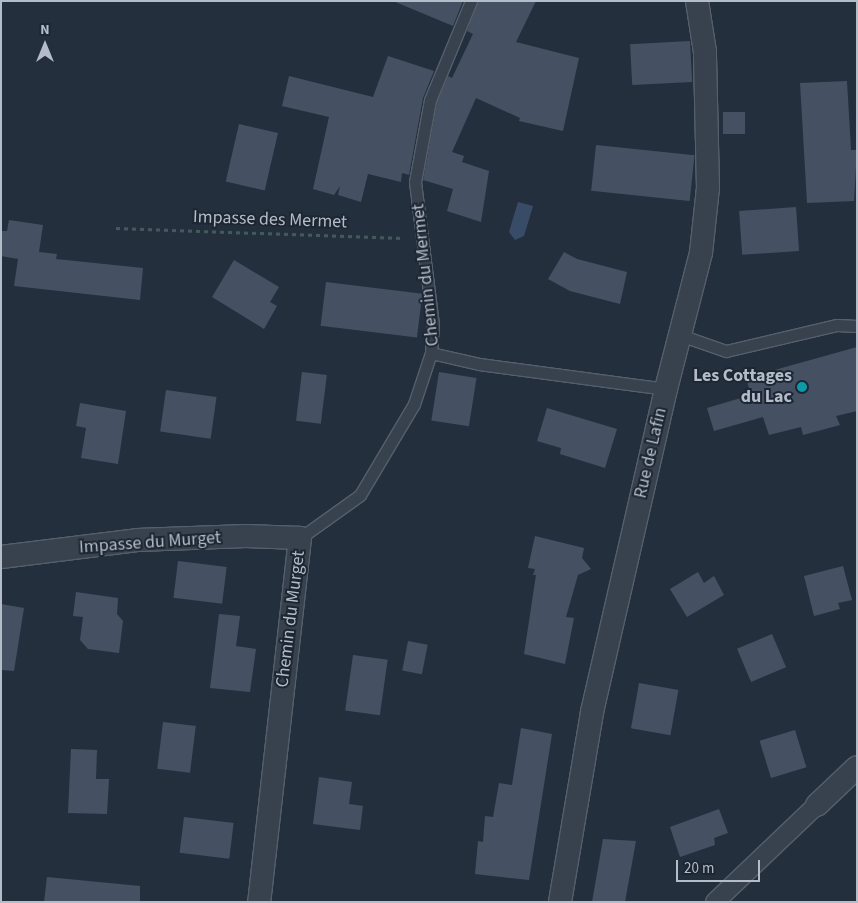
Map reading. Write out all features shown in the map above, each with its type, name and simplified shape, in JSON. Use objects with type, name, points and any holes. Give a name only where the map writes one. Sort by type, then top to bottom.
[{"type":"street","name":"Rue de Lafin","points":[[560,902],[592,712],[666,388],[701,253],[708,188],[705,52],[697,1]]},
{"type":"street","name":"Impasse du Murget","points":[[1,557],[137,540],[246,536],[300,538]]},
{"type":"street","name":"Chemin du Murget","points":[[259,902],[300,538]]},
{"type":"street","points":[[715,902],[857,767]]},
{"type":"lane","name":"Chemin du Mermet","points":[[471,1],[430,100],[415,182],[424,238],[433,324],[431,353],[479,364],[666,388]]},
{"type":"lane","points":[[680,335],[726,351],[837,324],[857,326]]},
{"type":"lane","name":"Chemin du Murget","points":[[300,538],[360,495],[414,404],[431,353]]},
{"type":"path","name":"Impasse des Mermet","points":[[116,228],[424,238]]},
{"type":"water","points":[[518,202],[533,206],[524,236],[515,240],[509,232]]},
{"type":"building","points":[[393,1],[463,1],[453,26]]},
{"type":"building","points":[[478,1],[536,1],[516,42],[579,58],[563,131],[519,121],[520,118],[476,98],[452,152],[464,156],[462,162],[489,171],[481,222],[447,211],[453,189],[423,180],[437,102],[448,76],[452,78],[473,34],[467,31]]},
{"type":"building","points":[[690,41],[692,82],[632,85],[630,44]]},
{"type":"building","points":[[388,56],[434,71],[423,98],[409,175],[402,173],[401,182],[368,174],[361,202],[338,195],[340,186],[334,195],[313,189],[329,117],[282,106],[289,76],[373,97]]},
{"type":"building","points":[[847,81],[851,150],[857,150],[854,201],[807,203],[800,83]]},
{"type":"building","points":[[723,112],[745,112],[745,134],[723,134]]},
{"type":"building","points":[[239,124],[278,133],[265,190],[226,181]]},
{"type":"building","points":[[596,145],[694,155],[690,201],[591,191]]},
{"type":"building","points":[[796,207],[799,251],[742,255],[739,211]]},
{"type":"building","points":[[9,220],[43,225],[39,252],[57,254],[56,259],[143,268],[140,300],[14,286],[18,259],[1,256],[1,231],[7,231]]},
{"type":"building","points":[[564,252],[577,259],[627,272],[620,304],[570,291],[548,279]]},
{"type":"building","points":[[234,260],[279,287],[270,302],[277,306],[264,329],[212,297]]},
{"type":"building","points":[[326,282],[422,294],[417,337],[321,326]]},
{"type":"building","name":"Les Cottages du Lac","points":[[857,347],[857,411],[836,416],[840,425],[803,435],[801,427],[769,435],[763,417],[714,431],[707,408],[751,395],[746,378]]},
{"type":"building","points":[[302,372],[327,375],[321,424],[296,421]]},
{"type":"building","points":[[439,372],[477,378],[469,426],[431,420]]},
{"type":"building","points":[[166,390],[217,397],[211,439],[160,432]]},
{"type":"building","points":[[80,403],[126,411],[118,464],[81,458],[86,428],[76,426]]},
{"type":"building","points":[[547,408],[617,429],[605,468],[560,454],[561,448],[537,441]]},
{"type":"building","points":[[535,536],[584,548],[582,558],[591,569],[578,575],[566,617],[574,618],[565,664],[524,654],[536,575],[533,575],[535,569],[528,568]]},
{"type":"building","points":[[178,561],[227,567],[222,604],[173,598]]},
{"type":"building","points":[[843,566],[852,600],[838,603],[840,609],[814,616],[804,576]]},
{"type":"building","points":[[698,572],[704,583],[714,576],[724,595],[687,617],[670,589]]},
{"type":"building","points":[[76,592],[118,598],[117,614],[123,621],[119,653],[88,649],[80,640],[83,617],[73,616]]},
{"type":"building","points":[[1,604],[24,608],[14,671],[1,670]]},
{"type":"building","points":[[219,614],[240,616],[236,646],[256,649],[250,692],[210,688]]},
{"type":"building","points":[[772,634],[786,667],[751,682],[737,649]]},
{"type":"building","points":[[408,641],[428,645],[422,674],[402,670]]},
{"type":"building","points":[[353,655],[388,660],[380,715],[345,710]]},
{"type":"building","points":[[639,683],[678,690],[670,735],[631,728]]},
{"type":"building","points":[[163,722],[196,726],[190,773],[157,769]]},
{"type":"building","points":[[521,728],[552,734],[529,880],[475,874],[478,841],[483,842],[485,816],[493,817],[499,783],[512,785]]},
{"type":"building","points":[[795,730],[806,767],[771,778],[760,741]]},
{"type":"building","points":[[71,749],[97,750],[96,779],[109,779],[107,814],[68,813]]},
{"type":"building","points":[[319,777],[352,782],[349,804],[363,806],[360,830],[313,824]]},
{"type":"building","points":[[719,809],[728,833],[714,838],[715,845],[680,857],[670,827]]},
{"type":"building","points":[[184,817],[234,823],[229,859],[180,853]]},
{"type":"building","points":[[603,839],[636,841],[625,902],[592,902]]},
{"type":"building","points":[[47,877],[140,886],[140,902],[44,902]]},
{"type":"place","name":"Les Cottages du Lac","points":[[802,387]]}]
